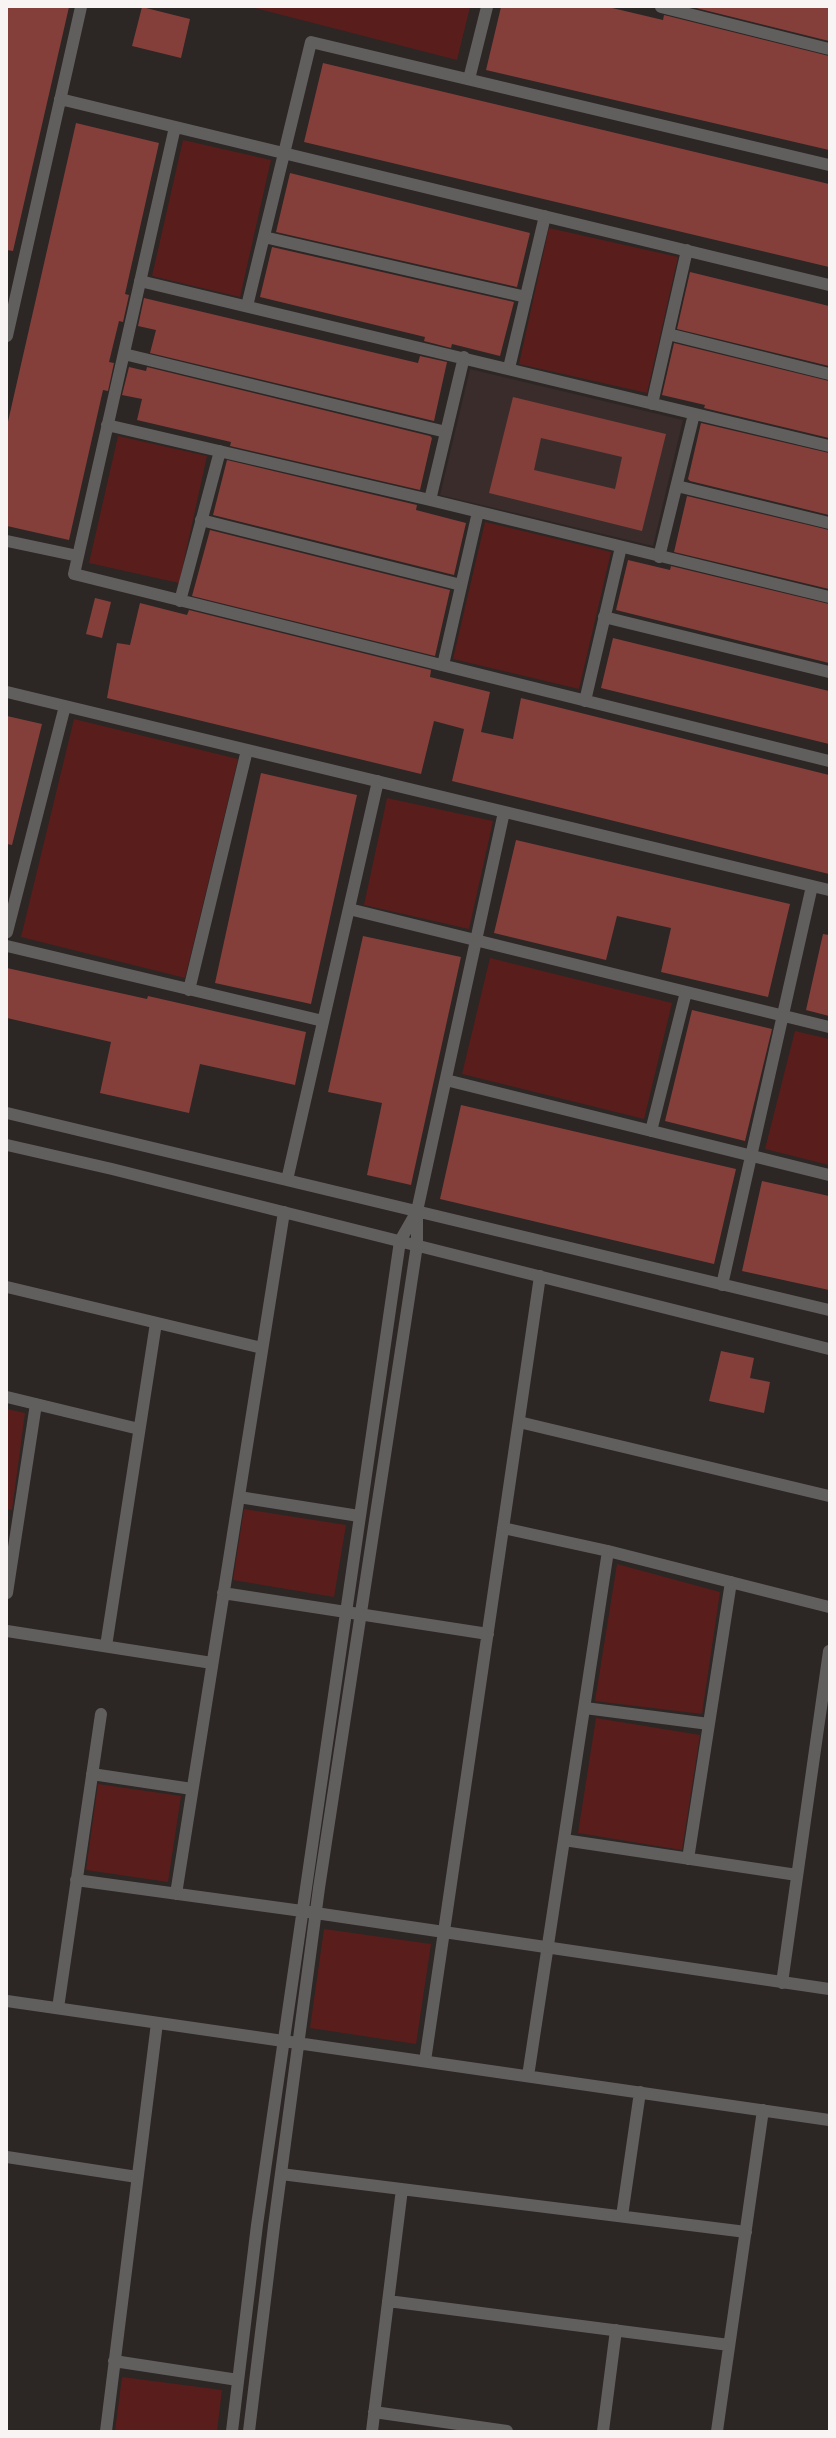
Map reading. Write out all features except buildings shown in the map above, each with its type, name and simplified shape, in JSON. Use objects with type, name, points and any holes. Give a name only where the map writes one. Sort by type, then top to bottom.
[{"type":"street","points":[[7,336],[81,7]]},
{"type":"street","points":[[469,79],[487,7]]},
{"type":"street","points":[[661,7],[829,49]]},
{"type":"street","points":[[248,306],[311,42],[829,165]]},
{"type":"street","points":[[60,99],[829,284]]},
{"type":"street","points":[[175,127],[74,574],[829,761]]},
{"type":"street","points":[[509,368],[545,216]]},
{"type":"street","points":[[264,237],[526,297]]},
{"type":"street","points":[[652,404],[687,250]]},
{"type":"street","points":[[140,281],[464,357],[829,446]]},
{"type":"street","points":[[668,334],[829,374]]},
{"type":"street","points":[[124,354],[446,432]]},
{"type":"street","points":[[430,500],[464,357]]},
{"type":"street","points":[[659,557],[694,414]]},
{"type":"street","points":[[107,425],[430,500],[659,557],[829,597]]},
{"type":"street","points":[[180,600],[220,451]]},
{"type":"street","points":[[677,486],[829,523]]},
{"type":"street","points":[[443,666],[478,512]]},
{"type":"street","points":[[201,520],[461,585]]},
{"type":"street","points":[[7,541],[78,556]]},
{"type":"street","points":[[585,700],[621,547]]},
{"type":"street","points":[[604,617],[829,672]]},
{"type":"street","points":[[7,692],[829,890]]},
{"type":"street","points":[[7,932],[65,706]]},
{"type":"street","points":[[189,990],[247,750]]},
{"type":"street","points":[[287,1180],[378,782]]},
{"type":"street","points":[[249,2431],[281,2174],[316,1913],[417,1245],[417,1211],[504,812]]},
{"type":"street","points":[[722,1284],[812,886]]},
{"type":"street","points":[[349,908],[829,1027]]},
{"type":"street","points":[[7,946],[323,1021]]},
{"type":"street","points":[[651,1131],[686,992]]},
{"type":"street","points":[[446,1080],[829,1175]]},
{"type":"street","points":[[7,1113],[829,1310]]},
{"type":"street","points":[[7,1145],[417,1245],[829,1349]]},
{"type":"street","points":[[232,2431],[257,2225],[400,1241],[417,1211]]},
{"type":"street","points":[[176,1894],[284,1212]]},
{"type":"street","points":[[425,2061],[540,1276]]},
{"type":"street","points":[[7,1287],[262,1348]]},
{"type":"street","points":[[106,1646],[156,1323]]},
{"type":"street","points":[[7,1397],[139,1428]]},
{"type":"street","points":[[7,1593],[13,1520],[36,1404]]},
{"type":"street","points":[[519,1422],[829,1496]]},
{"type":"street","points":[[239,1498],[359,1516]]},
{"type":"street","points":[[503,1528],[608,1551],[829,1607]]},
{"type":"street","points":[[528,2076],[608,1551]]},
{"type":"street","points":[[688,1859],[730,1582]]},
{"type":"street","points":[[223,1593],[361,1613],[488,1634]]},
{"type":"street","points":[[7,1631],[212,1662]]},
{"type":"street","points":[[782,1983],[829,1651]]},
{"type":"street","points":[[585,1708],[709,1724]]},
{"type":"street","points":[[58,2008],[101,1714]]},
{"type":"street","points":[[92,1774],[192,1789]]},
{"type":"street","points":[[564,1840],[797,1875]]},
{"type":"street","points":[[76,1880],[316,1913],[829,1990]]},
{"type":"street","points":[[7,2001],[829,2120]]},
{"type":"street","points":[[106,2431],[157,2023]]},
{"type":"street","points":[[622,2216],[640,2092]]},
{"type":"street","points":[[716,2431],[763,2110]]},
{"type":"street","points":[[7,2157],[137,2176]]},
{"type":"street","points":[[281,2174],[746,2232]]},
{"type":"street","points":[[372,2431],[402,2189]]},
{"type":"street","points":[[388,2301],[729,2345]]},
{"type":"street","points":[[603,2431],[616,2330]]},
{"type":"street","points":[[114,2361],[238,2380]]},
{"type":"street","points":[[374,2412],[507,2431]]},
{"type":"shaded area","points":[[251,7],[470,7],[457,60]]},
{"type":"shaded area","points":[[183,140],[271,160],[240,297],[152,276]]},
{"type":"shaded area","points":[[549,228],[678,257],[647,393],[519,364]]},
{"type":"shaded area","points":[[470,369],[683,420],[653,546],[440,495]]},
{"type":"shaded area","points":[[118,436],[207,456],[179,583],[89,563]]},
{"type":"shaded area","points":[[485,522],[611,552],[579,689],[453,659]]},
{"type":"shaded area","points":[[74,719],[238,759],[185,978],[21,937]]},
{"type":"shaded area","points":[[387,798],[493,821],[469,929],[364,905]]},
{"type":"shaded area","points":[[490,958],[672,1003],[644,1119],[462,1074]]},
{"type":"shaded area","points":[[795,1031],[829,1039],[829,1165],[765,1149]]},
{"type":"shaded area","points":[[7,1409],[25,1413],[12,1510],[7,1509]]},
{"type":"shaded area","points":[[244,1509],[346,1525],[334,1597],[233,1580]]},
{"type":"shaded area","points":[[617,1564],[720,1592],[702,1714],[595,1701]]},
{"type":"shaded area","points":[[596,1718],[700,1735],[682,1850],[578,1833]]},
{"type":"shaded area","points":[[98,1784],[181,1796],[168,1882],[86,1870]]},
{"type":"shaded area","points":[[324,1929],[431,1944],[416,2044],[310,2028]]},
{"type":"shaded area","points":[[122,2377],[222,2390],[217,2431],[115,2431]]}]
